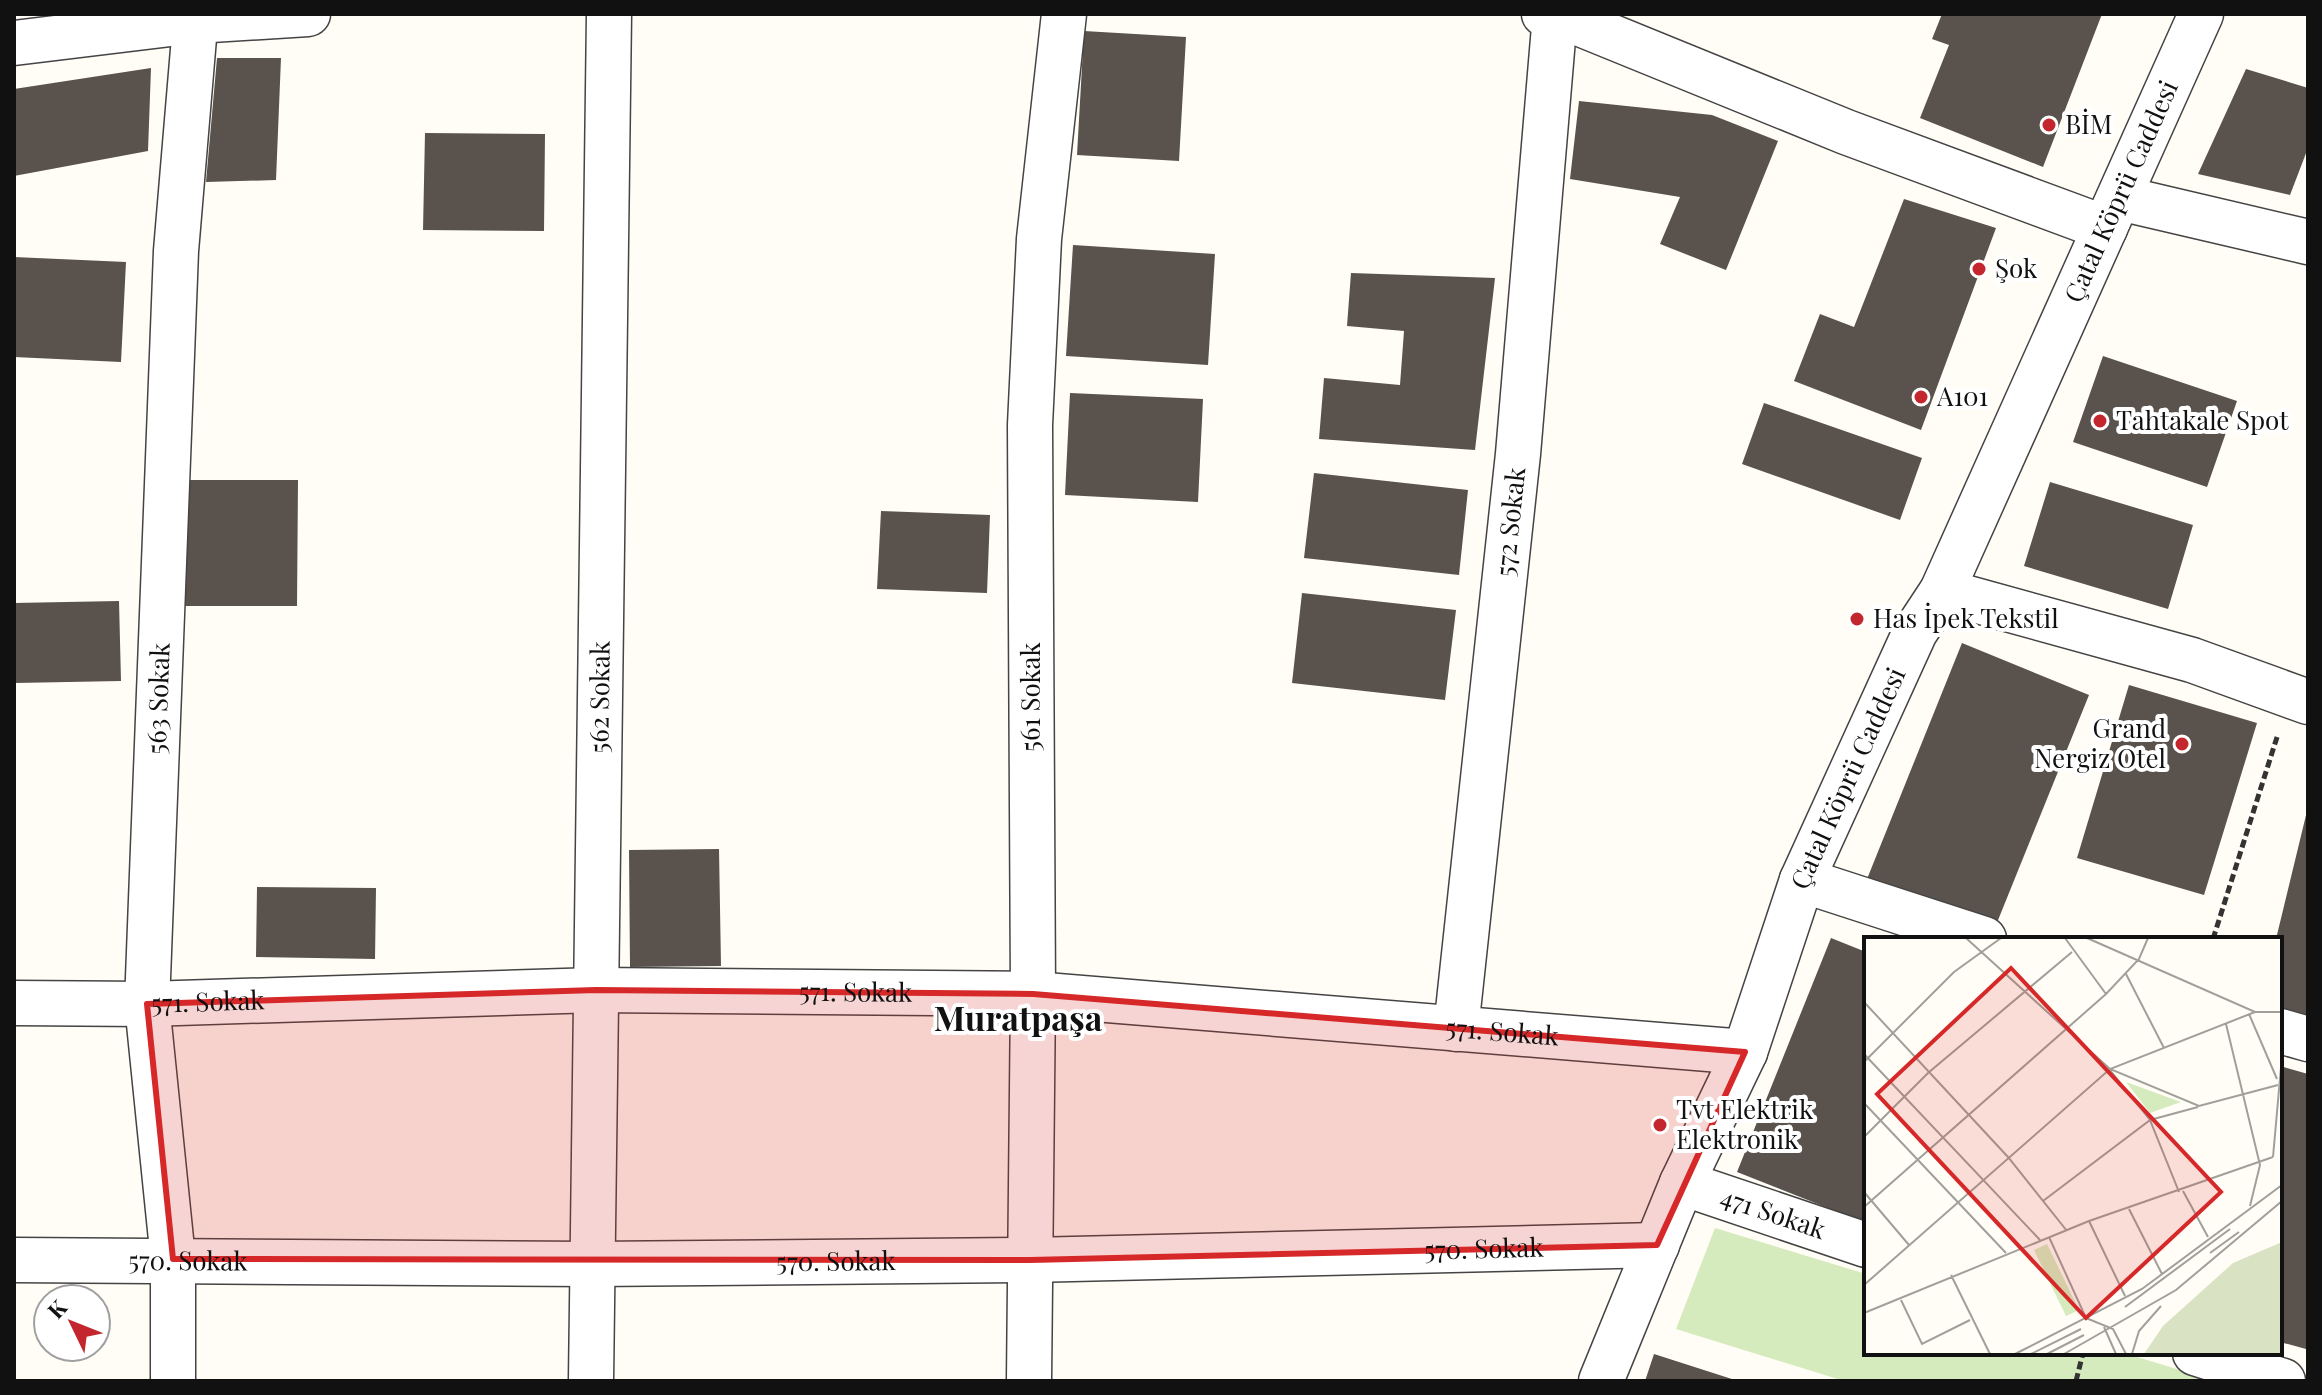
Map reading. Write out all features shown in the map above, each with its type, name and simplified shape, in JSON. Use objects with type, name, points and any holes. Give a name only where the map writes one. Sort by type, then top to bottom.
[{"type":"street","points":[[14,43],[195,18],[308,14]]},
{"type":"street","name":"562 Sokak","points":[[591,1381],[609,14]]},
{"type":"street","name":"561 Sokak","points":[[1029,1381],[1033,994],[1030,425],[1039,239],[1064,14]]},
{"type":"street","points":[[1544,14],[1556,14],[1846,132],[2113,213],[2308,242]]},
{"type":"street","name":"572 Sokak","points":[[1456,1029],[1518,454],[1556,14]]},
{"type":"street","name":"Çatal Köprü Caddesi","points":[[1601,1381],[1682,1183],[1745,1052],[1802,880],[1915,632],[1942,591],[2201,14]]},
{"type":"street","name":"563 Sokak","points":[[173,1381],[173,1259],[147,1004],[176,251],[195,18]]},
{"type":"street","points":[[1942,591],[2192,660],[2299,700]]},
{"type":"street","points":[[1802,880],[1978,937]]},
{"type":"street","name":"571. Sokak","points":[[14,1003],[147,1004],[596,990],[1033,994],[1745,1052]]},
{"type":"street","points":[[2282,1032],[2308,1039]]},
{"type":"street","name":"471 Sokak","points":[[1682,1183],[1864,1244]]},
{"type":"street","name":"570. Sokak","points":[[14,1260],[592,1264],[1030,1260],[1657,1245]]},
{"type":"street","points":[[2201,1355],[2283,1381]]},
{"type":"path","points":[[2214,937],[2299,700]]},
{"type":"path","points":[[2076,1381],[2082,1355]]},
{"type":"highlighted area","points":[[596,990],[1033,994],[1745,1052],[1657,1245],[1030,1260],[173,1259],[147,1004]]},
{"type":"green space","points":[[1715,1228],[1864,1273],[1864,1355],[2131,1355],[2216,1381],[1844,1381],[1676,1329]]},
{"type":"building","points":[[1942,14],[2102,14],[2043,167],[1920,118],[1949,45],[1932,39]]},
{"type":"building","points":[[1084,31],[1186,37],[1179,161],[1077,155]]},
{"type":"building","points":[[217,58],[281,58],[276,180],[206,182]]},
{"type":"building","points":[[151,68],[148,151],[14,176],[14,89]]},
{"type":"building","points":[[2246,69],[2308,88],[2308,148],[2290,195],[2198,174]]},
{"type":"building","points":[[1579,101],[1712,115],[1778,141],[1726,270],[1660,244],[1680,197],[1570,179]]},
{"type":"building","points":[[425,133],[545,134],[544,231],[423,230]]},
{"type":"building","points":[[1904,199],[1996,228],[1921,430],[1794,381],[1820,314],[1854,327]]},
{"type":"building","points":[[1073,245],[1215,254],[1208,365],[1066,356]]},
{"type":"building","points":[[14,257],[126,262],[121,362],[14,357]]},
{"type":"building","points":[[1351,273],[1495,278],[1475,450],[1319,439],[1324,378],[1400,385],[1404,331],[1347,326]]},
{"type":"building","points":[[2103,356],[2237,401],[2207,487],[2073,442]]},
{"type":"building","points":[[1070,393],[1203,399],[1198,502],[1065,495]]},
{"type":"building","points":[[1764,403],[1922,458],[1900,520],[1742,464]]},
{"type":"building","points":[[1314,473],[1468,490],[1459,575],[1304,558]]},
{"type":"building","points":[[182,480],[298,480],[297,606],[181,606]]},
{"type":"building","points":[[2050,482],[2193,525],[2168,609],[2024,566]]},
{"type":"building","points":[[881,511],[990,515],[987,593],[877,589]]},
{"type":"building","points":[[1302,593],[1456,610],[1445,700],[1292,683]]},
{"type":"building","points":[[119,601],[121,681],[15,683],[14,603]]},
{"type":"building","points":[[1962,643],[2089,695],[1992,935],[1865,884]]},
{"type":"building","points":[[2129,685],[2257,723],[2204,895],[2077,858]]},
{"type":"building","points":[[2308,811],[2308,1022],[2282,1016],[2282,937],[2276,937]]},
{"type":"building","points":[[719,849],[721,966],[630,967],[629,850]]},
{"type":"building","points":[[257,887],[376,888],[375,959],[256,957]]},
{"type":"building","points":[[1831,938],[1864,951],[1864,1222],[1737,1172]]},
{"type":"building","points":[[2282,1067],[2308,1074],[2306,1349],[2282,1343]]},
{"type":"building","points":[[1654,1354],[1735,1380],[1735,1381],[1645,1381]]},
{"type":"place","name":"BİM","points":[[2049,125]]},
{"type":"place","name":"Şok","points":[[1979,269]]},
{"type":"place","name":"A101","points":[[1921,397]]},
{"type":"place","name":"Tahtakale Spot","points":[[2100,421]]},
{"type":"place","name":"Has İpek Tekstil","points":[[1857,619]]},
{"type":"place","name":"Grand Nergiz Otel","points":[[2182,744]]},
{"type":"place","name":"Tvt Elektrik Elektronik","points":[[1660,1125]]},
{"type":"district","name":"Muratpaşa","points":[[1018,1019]]}]
